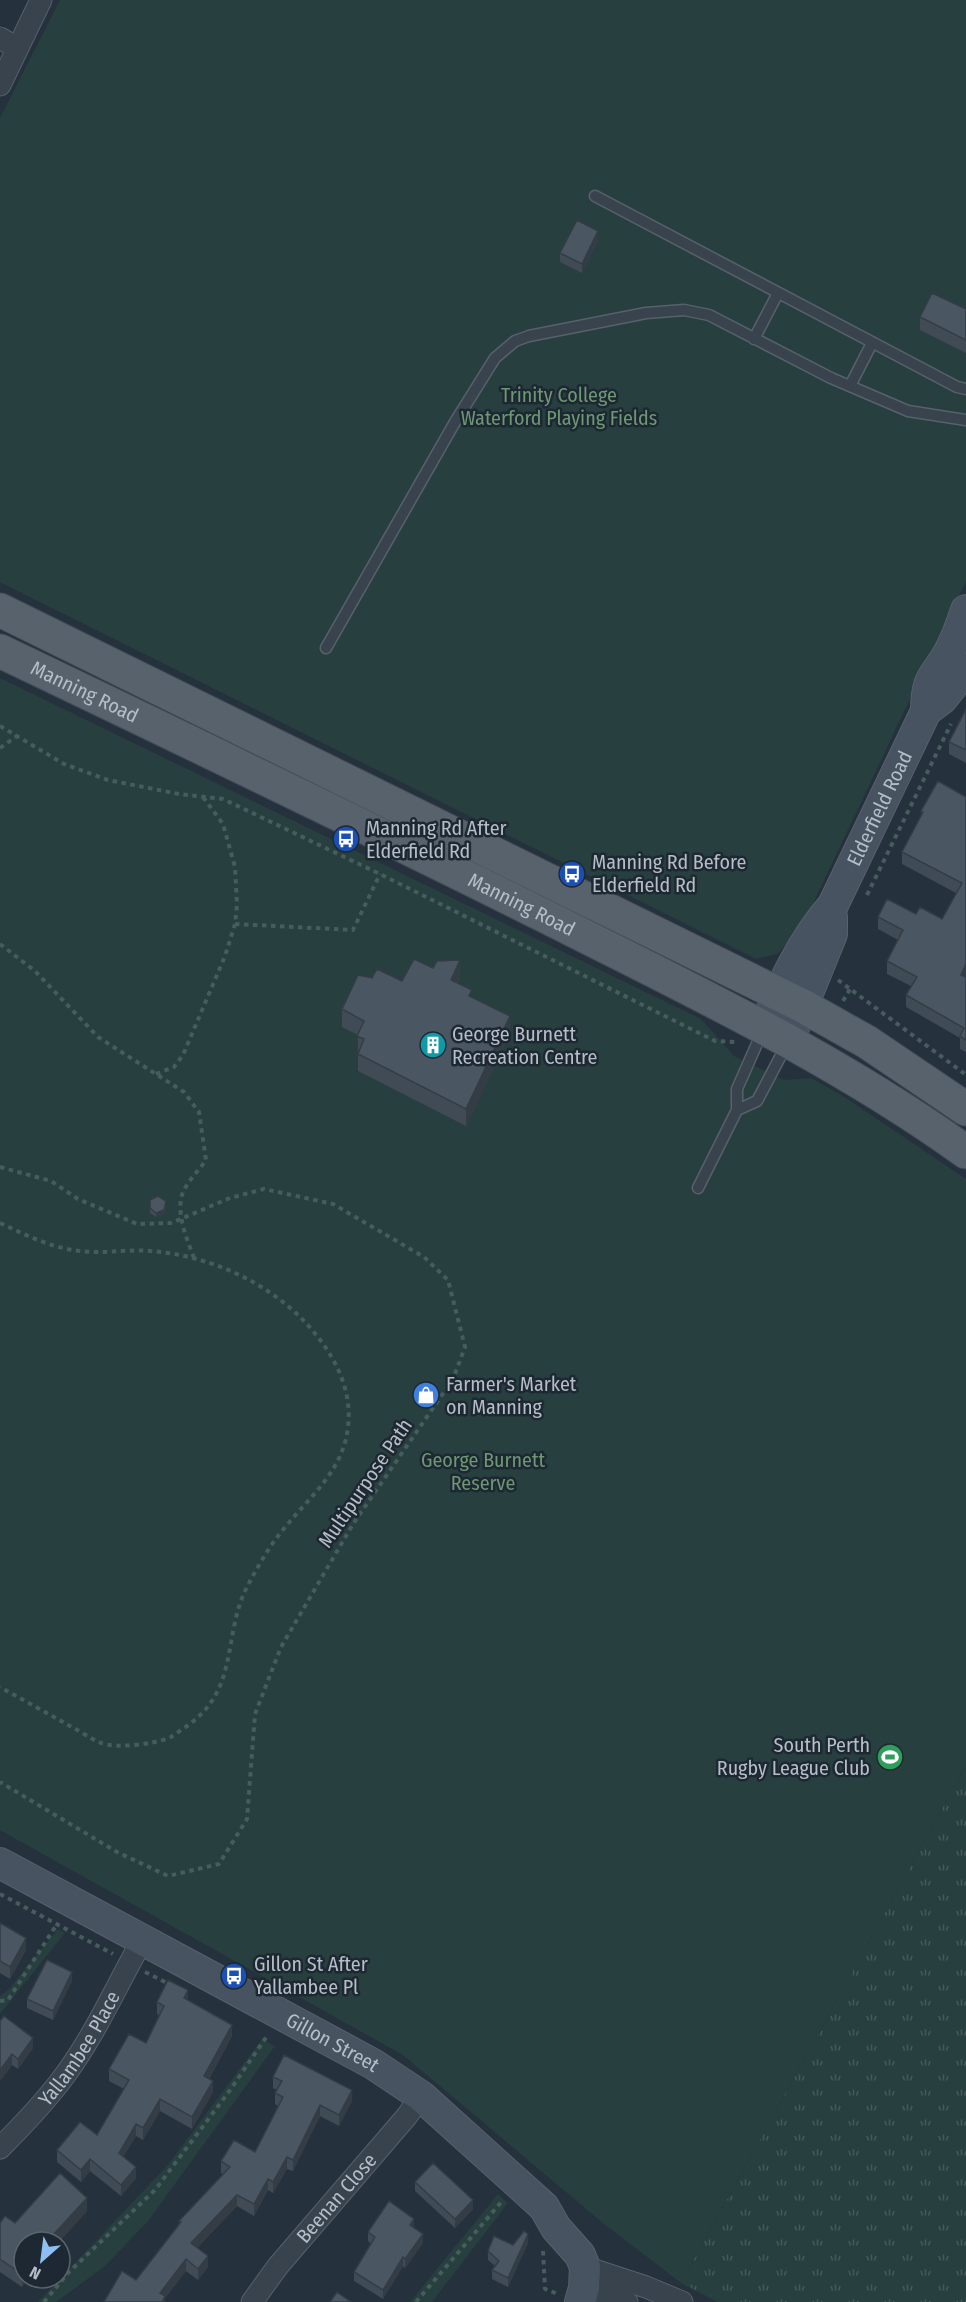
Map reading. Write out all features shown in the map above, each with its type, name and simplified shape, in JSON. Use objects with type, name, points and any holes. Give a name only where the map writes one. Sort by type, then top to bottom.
[{"type":"main road","name":"Manning Road","points":[[0,610],[791,1000],[867,1042],[966,1109]]},
{"type":"main road","name":"Manning Road","points":[[0,651],[352,819],[902,1108],[966,1152]]},
{"type":"street","points":[[0,85],[9,43],[41,0]]},
{"type":"street","name":"Elderfield Road","points":[[765,1036],[791,1000],[832,934],[832,905],[926,711],[926,689],[935,670],[961,657],[966,610]]},
{"type":"street","name":"Gillon Street","points":[[0,1863],[64,1913],[143,1939],[373,2064],[421,2096],[506,2196],[544,2206],[556,2228],[580,2255],[593,2290]]},
{"type":"street","name":"Yallambee Place","points":[[0,2148],[61,2081],[85,2044],[143,1939]]},
{"type":"street","name":"Beenan Close","points":[[252,2302],[279,2266],[407,2116],[421,2096]]},
{"type":"street","points":[[593,2290],[682,2302]]},
{"type":"lane","points":[[595,196],[966,390]]},
{"type":"lane","points":[[754,339],[778,293]]},
{"type":"lane","points":[[326,648],[455,422],[495,358],[515,341],[541,332],[563,330],[665,310],[684,310],[709,315],[850,386],[908,411],[966,420]]},
{"type":"lane","points":[[850,386],[873,343]]},
{"type":"lane","points":[[737,1110],[757,1101],[765,1036]]},
{"type":"lane","points":[[698,1188],[737,1110],[737,1089],[765,1036]]},
{"type":"path","points":[[863,904],[956,714]]},
{"type":"path","points":[[0,726],[64,764],[108,780],[223,799],[380,874],[715,1041],[765,1036]]},
{"type":"path","points":[[0,748],[17,736]]},
{"type":"path","points":[[155,1074],[174,1067],[183,1055],[225,956],[235,924],[237,905],[235,867],[223,825],[202,796]]},
{"type":"path","points":[[235,924],[353,930],[380,874]]},
{"type":"path","points":[[0,944],[35,971],[98,1037],[184,1092],[199,1112],[206,1160],[184,1190],[180,1203],[195,1259]]},
{"type":"path","points":[[834,977],[966,1076]]},
{"type":"path","name":"Multipurpose Path","points":[[0,1167],[51,1181],[78,1199],[137,1224],[171,1223],[230,1198],[264,1190],[333,1204],[424,1257],[448,1280],[465,1347],[453,1379],[353,1524],[281,1647],[255,1714],[247,1819],[219,1864],[168,1876],[117,1852],[0,1782]]},
{"type":"path","points":[[0,1223],[47,1245],[81,1251],[149,1251],[183,1255],[246,1277],[276,1296],[302,1319],[325,1346],[347,1392],[349,1408],[346,1437],[338,1462],[281,1532],[246,1590],[231,1639],[226,1673],[212,1703],[199,1718],[170,1737],[136,1745],[102,1744],[0,1687]]},
{"type":"path","points":[[0,1894],[64,1913],[113,1954]]},
{"type":"path","points":[[0,2001],[8,2000],[64,1913]]},
{"type":"path","points":[[44,2302],[69,2272],[155,2190],[228,2094],[267,2036]]},
{"type":"path","points":[[416,2302],[506,2196]]},
{"type":"path","points":[[543,2247],[545,2289],[593,2290]]},
{"type":"green space","name":"Trinity College Waterford Playing Fields","points":[[60,0],[966,0],[966,581],[800,931],[777,954],[756,959],[0,582],[0,118]]},
{"type":"green space","name":"George Burnett Reserve","points":[[0,678],[701,1019],[734,1056],[784,1080],[811,1078],[846,1098],[966,1179],[966,1765],[681,2283],[604,2224],[403,2055],[0,1830]]},
{"type":"green space","points":[[966,1765],[966,2302],[718,2302],[681,2283]]},
{"type":"green space","points":[[58,1929],[65,1933],[0,2014],[0,1996],[8,1990]]},
{"type":"green space","points":[[262,2039],[275,2046],[148,2221],[104,2267],[56,2302],[38,2302],[49,2290],[72,2290],[72,2266],[167,2166]]},
{"type":"green space","points":[[498,2194],[508,2203],[432,2302],[410,2302]]},
{"type":"building","points":[[577,220],[598,231],[582,264],[560,253]]},
{"type":"building","points":[[932,293],[966,309],[966,340],[920,317]]},
{"type":"building","points":[[966,709],[966,750],[949,742]]},
{"type":"building","points":[[938,781],[966,797],[966,964],[961,975],[966,977],[966,1040],[960,1036],[964,1028],[906,995],[917,977],[887,961],[903,930],[878,917],[887,899],[916,914],[920,907],[942,919],[962,883],[902,852]]},
{"type":"building","name":"George Burnett Recreation Centre","points":[[414,959],[433,968],[437,961],[460,960],[451,980],[472,990],[469,996],[510,1016],[466,1109],[358,1054],[364,1039],[357,1036],[364,1021],[342,1009],[358,975],[372,978],[377,969],[402,981]]},
{"type":"building","points":[[158,1196],[166,1201],[164,1210],[156,1213],[150,1208],[150,1200]]},
{"type":"building","points":[[0,1923],[26,1938],[10,1967],[0,1961]]},
{"type":"building","points":[[47,1960],[72,1972],[53,2011],[27,1999]]},
{"type":"building","points":[[168,1980],[188,1990],[184,1998],[232,2025],[204,2076],[213,2081],[192,2117],[160,2099],[143,2128],[136,2124],[119,2153],[136,2167],[121,2185],[90,2159],[81,2170],[57,2150],[80,2122],[97,2135],[129,2080],[109,2069],[129,2034],[146,2043],[164,2006],[157,2002]]},
{"type":"building","points":[[4,2016],[33,2038],[18,2059],[12,2054],[0,2070],[0,2021]]},
{"type":"building","points":[[284,2055],[352,2090],[339,2115],[320,2105],[293,2160],[287,2157],[273,2182],[268,2179],[254,2204],[237,2195],[191,2243],[208,2256],[198,2269],[186,2259],[160,2293],[165,2296],[162,2302],[104,2302],[122,2271],[136,2280],[181,2222],[179,2221],[230,2167],[221,2161],[234,2140],[255,2152],[283,2097],[275,2093],[282,2081],[273,2077]]},
{"type":"building","points":[[433,2163],[473,2200],[455,2219],[415,2182]]},
{"type":"building","points":[[60,2173],[87,2198],[58,2230],[12,2230],[12,2267],[0,2259],[0,2223],[5,2216],[15,2223]]},
{"type":"building","points":[[389,2201],[414,2219],[410,2225],[423,2234],[405,2259],[403,2257],[383,2290],[354,2272],[375,2237],[368,2232]]},
{"type":"building","points":[[524,2231],[528,2234],[508,2278],[492,2270],[499,2261],[488,2251],[494,2236],[513,2245]]},
{"type":"building","points":[[337,2292],[351,2302],[330,2302]]},
{"type":"place","name":"Manning Rd After Elderfield Rd","points":[[346,839]]},
{"type":"place","name":"Manning Rd Before Elderfield Rd","points":[[572,874]]},
{"type":"place","name":"George Burnett Recreation Centre","points":[[433,1045]]},
{"type":"place","name":"Farmer's Market on Manning","points":[[426,1395]]},
{"type":"place","name":"South Perth Rugby League Club","points":[[890,1757]]},
{"type":"place","name":"Gillon St After Yallambee Pl","points":[[234,1976]]}]
